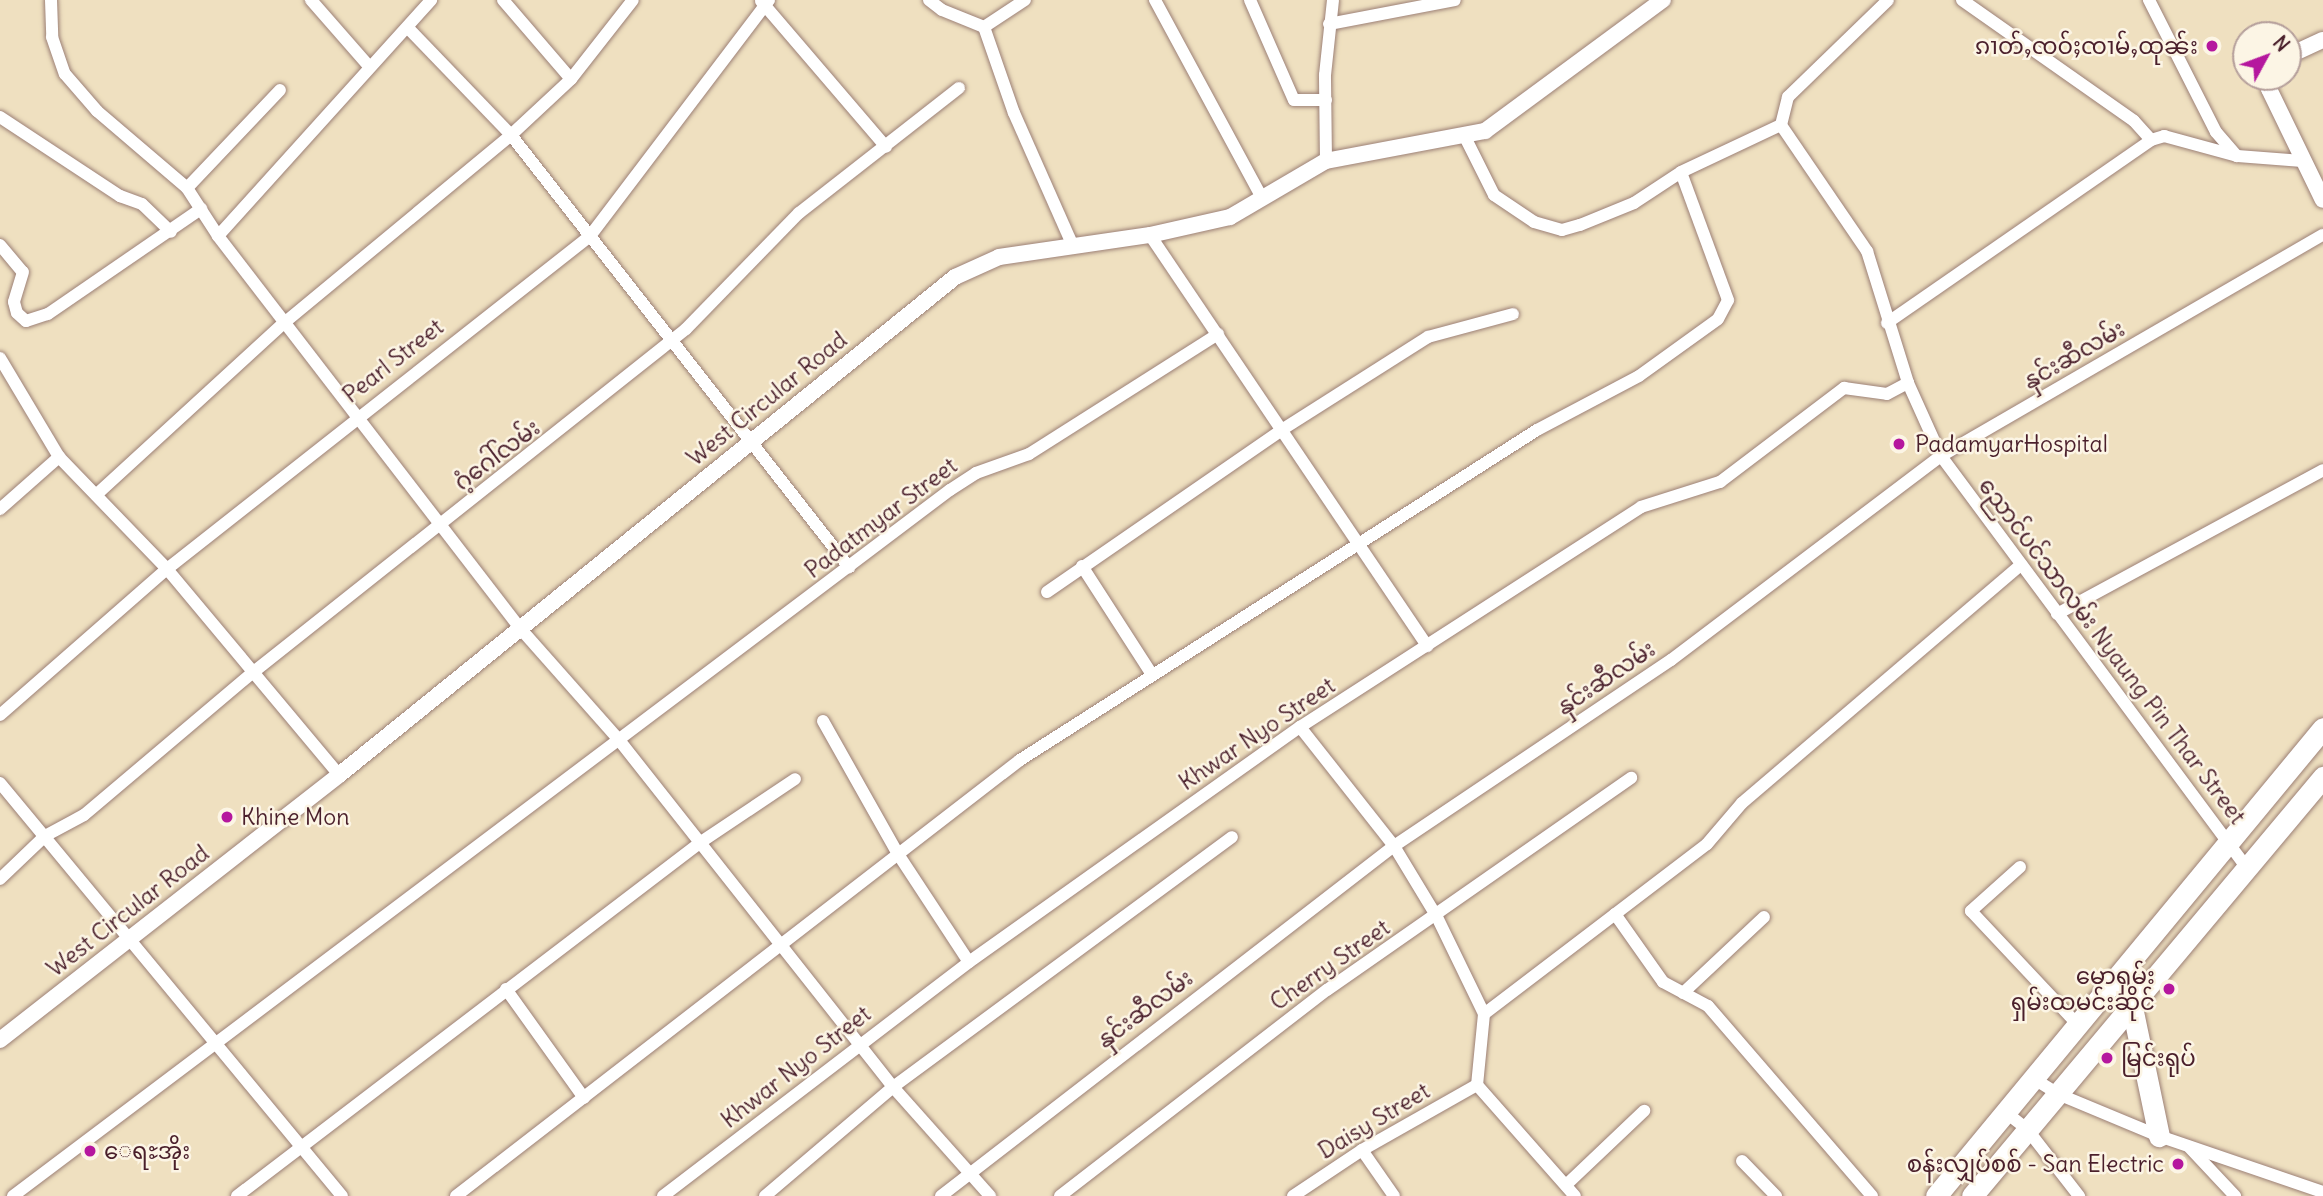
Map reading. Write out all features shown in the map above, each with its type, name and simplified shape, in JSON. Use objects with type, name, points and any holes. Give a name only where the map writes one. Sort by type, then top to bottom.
[{"type":"highway","points":[[1936,1196],[2076,1023],[2320,737]]},
{"type":"highway","points":[[1972,1196],[2323,777]]},
{"type":"highway","points":[[2132,1007],[2159,1136]]},
{"type":"street","points":[[51,0],[52,37],[65,74],[97,111],[187,188],[218,236],[519,626],[619,740],[784,944],[894,1087],[990,1196]]},
{"type":"street","points":[[311,0],[368,65]]},
{"type":"street","points":[[218,236],[368,65],[409,29],[431,0]]},
{"type":"street","points":[[503,0],[570,79]]},
{"type":"street","points":[[96,495],[284,323],[511,135],[570,79],[633,0]]},
{"type":"street","points":[[929,0],[942,10],[984,27],[1014,113],[1073,246]]},
{"type":"street","points":[[984,27],[1025,0]]},
{"type":"street","points":[[1155,0],[1262,198]]},
{"type":"street","points":[[1250,0],[1294,100],[1326,100]]},
{"type":"street","points":[[1326,161],[1329,24],[1333,0]]},
{"type":"street","points":[[1329,24],[1455,0]]},
{"type":"street","name":"West Circular Road","points":[[0,1040],[339,775],[519,626],[955,277],[999,257],[1150,235],[1230,217],[1326,161],[1465,137],[1485,131],[1663,0]]},
{"type":"street","points":[[1465,137],[1494,195],[1534,222],[1562,230],[1634,203],[1681,172],[1781,125],[1788,97],[1888,0]]},
{"type":"street","points":[[1962,0],[2134,121],[2151,141]]},
{"type":"street","points":[[2149,0],[2216,132],[2236,156]]},
{"type":"street","points":[[765,1],[886,147]]},
{"type":"street","name":"Pearl Street","points":[[0,715],[167,569],[356,416],[590,236],[765,1]]},
{"type":"street","points":[[409,29],[511,135],[849,567]]},
{"type":"street","points":[[2302,50],[2323,40]]},
{"type":"street","name":"ဂံ့ဂေါ်လမ်း","points":[[0,879],[45,836],[84,815],[251,674],[673,339],[799,213],[958,88]]},
{"type":"street","points":[[187,188],[280,90]]},
{"type":"street","points":[[2270,91],[2323,200]]},
{"type":"street","points":[[0,117],[108,189],[142,204],[170,232]]},
{"type":"street","name":"ညောင်ပင်သာလမ်း Nyaung Pin Thar Street","points":[[1781,125],[1867,251],[1887,323],[1908,383],[1941,456],[2247,868]]},
{"type":"street","points":[[1887,323],[2151,141],[2164,135],[2236,156],[2303,162]]},
{"type":"street","points":[[456,1196],[1020,760],[1152,673],[1537,430],[1639,376],[1718,320],[1728,300],[1681,172]]},
{"type":"street","points":[[0,244],[23,272],[14,302],[17,313],[26,321],[48,314],[201,209]]},
{"type":"street","points":[[1150,235],[1359,541],[1427,646]]},
{"type":"street","name":"နှင်းဆီလမ်း","points":[[941,1196],[968,1171],[1394,846],[1671,660],[1941,456],[2323,235]]},
{"type":"street","points":[[1048,592],[1283,429],[1428,337],[1513,314]]},
{"type":"street","name":"Padatmyar Street","points":[[13,1196],[216,1040],[976,473],[1029,454],[1218,334]]},
{"type":"street","points":[[0,358],[59,457],[167,569],[251,674],[339,775]]},
{"type":"street","name":"Khwar Nyo Street","points":[[663,1196],[969,962],[1300,727],[1641,507],[1720,482],[1844,388],[1888,394],[1908,383]]},
{"type":"street","points":[[0,509],[59,457]]},
{"type":"street","points":[[2057,614],[2323,470]]},
{"type":"street","points":[[1484,1014],[1707,844],[1742,803],[2021,565]]},
{"type":"street","points":[[1082,566],[1152,673]]},
{"type":"street","points":[[823,721],[898,854],[969,962]]},
{"type":"street","points":[[1300,727],[1394,846],[1437,916],[1484,1014],[1477,1085],[1575,1196]]},
{"type":"street","name":"Cherry Street","points":[[1060,1196],[1223,1067],[1631,778]]},
{"type":"street","points":[[237,1196],[701,842],[795,779]]},
{"type":"street","points":[[0,783],[131,937],[342,1196]]},
{"type":"street","points":[[765,1196],[894,1087],[1232,837]]},
{"type":"street","points":[[2020,867],[1971,911],[2076,1023]]},
{"type":"street","points":[[1615,914],[1663,982],[1708,1006],[1872,1196]]},
{"type":"street","points":[[1683,993],[1764,917]]},
{"type":"street","points":[[506,989],[584,1098]]},
{"type":"street","points":[[2031,1077],[2059,1094],[2159,1136],[2323,1192]]},
{"type":"street","name":"Daisy Street","points":[[1293,1196],[1362,1150],[1477,1085]]},
{"type":"street","points":[[1566,1185],[1644,1111]]},
{"type":"street","points":[[2004,1111],[2026,1129],[2079,1196]]},
{"type":"street","points":[[2188,1146],[2235,1196]]},
{"type":"street","points":[[1362,1150],[1394,1196]]},
{"type":"street","points":[[1742,1161],[1776,1196]]},
{"type":"place","name":"ၵၢတ်ႇၸဝ်ႈၸၢမ်ႇထုၼ်း","points":[[2212,46]]},
{"type":"place","name":"PadamyarHospital","points":[[1899,444]]},
{"type":"place","name":"Khine Mon","points":[[227,817]]},
{"type":"place","name":"မောရှမ်း ရှမ်းထမင်းဆိုင်","points":[[2169,989]]},
{"type":"place","name":"မြင်းရုပ်","points":[[2107,1058]]},
{"type":"place","name":"ေရႊအိုး","points":[[90,1151]]},
{"type":"place","name":"စန်းလျှပ်စစ် - San Electric","points":[[2178,1164]]}]
